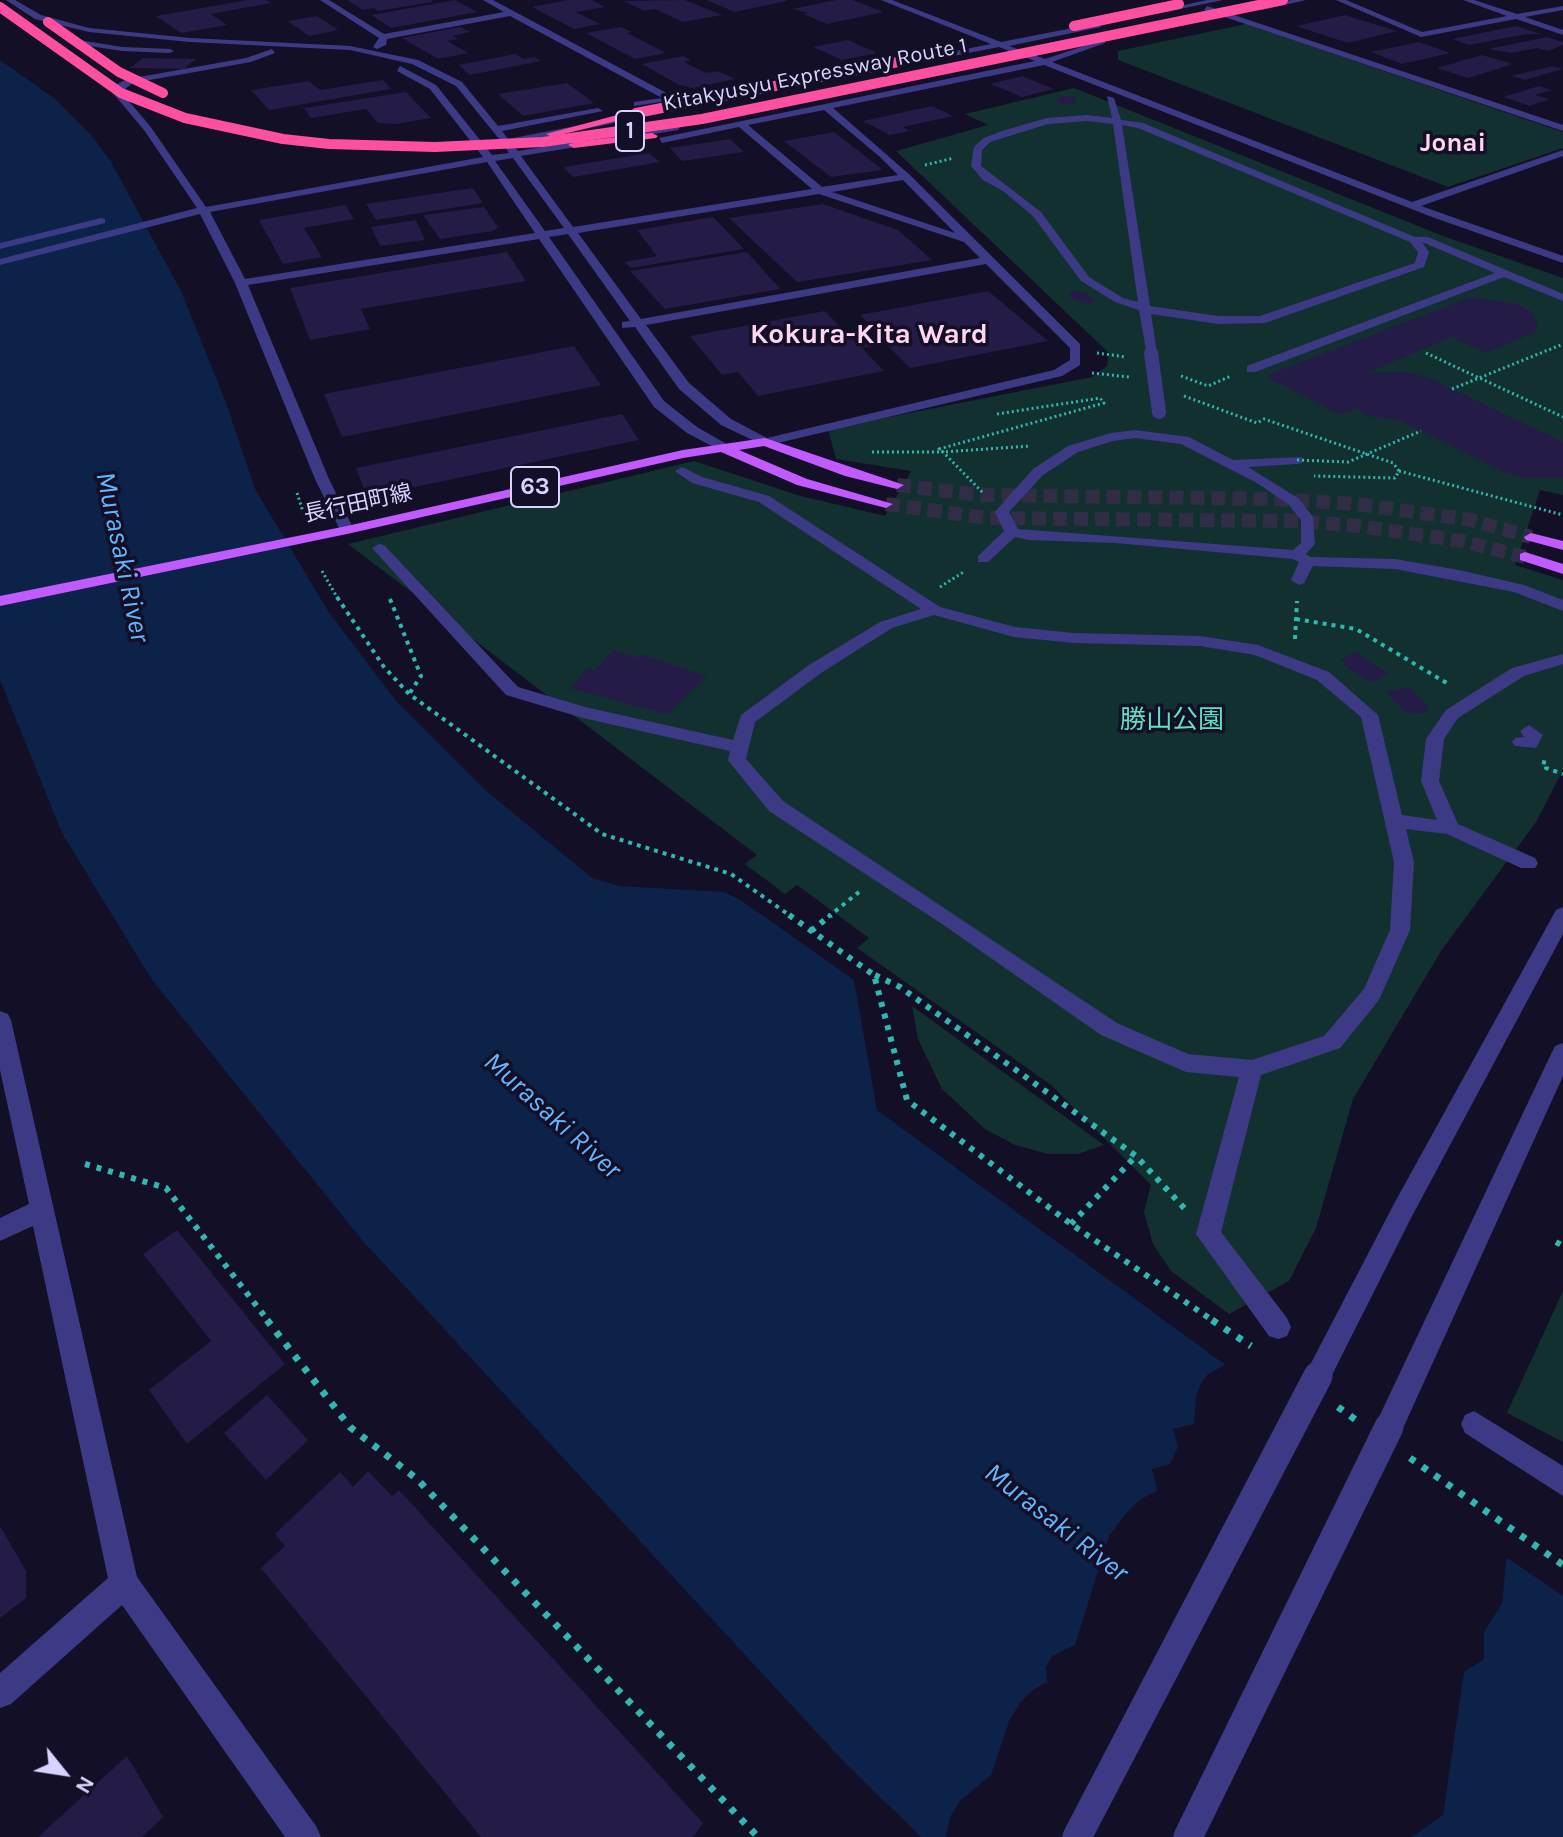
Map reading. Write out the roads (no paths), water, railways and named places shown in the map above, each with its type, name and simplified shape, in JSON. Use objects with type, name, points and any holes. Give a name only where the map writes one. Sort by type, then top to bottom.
[{"type":"highway","points":[[14,0],[119,72],[176,98]]},
{"type":"highway","name":"Kitakyusyu Expressway Route 1","points":[[327,131],[463,136],[545,131],[623,121],[742,101],[1245,0]]},
{"type":"highway","points":[[574,145],[652,136],[1094,46],[1284,0]]},
{"type":"highway","name":"Kitakyusyu Expressway Route 1","points":[[0,7],[121,93],[185,118],[283,139],[435,147],[543,142],[702,119],[1284,0]]},
{"type":"highway","points":[[552,134],[636,113],[1199,2]]},
{"type":"main road","name":"長行田町線","points":[[0,601],[347,530],[683,454],[765,442],[850,473],[897,485]]},
{"type":"main road","name":"長行田町線","points":[[725,449],[802,482],[886,504]]},
{"type":"main road","points":[[1531,537],[1563,546]]},
{"type":"main road","points":[[1525,557],[1563,569]]},
{"type":"street","points":[[182,51],[122,49],[62,39],[21,26],[0,7],[14,0],[38,17],[89,30],[154,37],[326,45],[369,51],[415,62],[445,75],[459,84],[520,160],[684,386],[726,422],[765,442],[1058,373],[1073,365],[1078,359],[1076,347],[906,177],[826,107]]},
{"type":"street","points":[[324,0],[383,37],[512,13]]},
{"type":"street","points":[[487,0],[669,98]]},
{"type":"street","points":[[885,0],[1563,260]]},
{"type":"street","points":[[1183,0],[1199,2],[1228,15],[1563,128]]},
{"type":"street","points":[[406,159],[552,134],[1219,0]]},
{"type":"street","points":[[520,160],[574,145],[1059,53],[1102,41],[1302,0]]},
{"type":"street","points":[[1340,0],[1421,35],[1562,8]]},
{"type":"street","points":[[1467,0],[1563,33]]},
{"type":"street","points":[[1487,0],[1563,25]]},
{"type":"street","points":[[1540,3],[1562,8]]},
{"type":"street","points":[[44,5],[53,12],[80,22],[154,37]]},
{"type":"street","points":[[1002,32],[1081,62]]},
{"type":"street","points":[[356,57],[383,43],[383,37]]},
{"type":"street","points":[[495,129],[669,98],[709,95],[986,39]]},
{"type":"street","points":[[196,51],[272,51],[356,57],[404,70],[433,87],[481,147],[659,404],[692,430],[725,449]]},
{"type":"street","points":[[272,51],[248,60],[131,81],[120,86],[116,92],[147,128],[204,211],[241,283],[322,479],[347,530]]},
{"type":"street","points":[[0,262],[168,218],[341,182],[488,160],[520,160],[743,126],[1045,62],[1059,53]]},
{"type":"street","points":[[1110,98],[1117,121],[1159,412],[1154,435]]},
{"type":"street","points":[[1069,118],[1117,121],[1164,134],[1414,240],[1424,252],[1420,265],[1261,320],[1218,320],[1162,314],[1119,300],[1085,279],[1037,214],[987,178],[976,166],[977,149],[987,140],[1005,133],[1069,118]]},
{"type":"street","points":[[743,126],[820,191],[967,240]]},
{"type":"street","points":[[1413,205],[1563,153]]},
{"type":"street","points":[[241,283],[906,177]]},
{"type":"street","points":[[1419,193],[1445,203]]},
{"type":"street","points":[[0,246],[110,219]]},
{"type":"street","points":[[1414,240],[1424,239],[1563,298]]},
{"type":"street","points":[[605,328],[988,260]]},
{"type":"street","points":[[1251,369],[1505,273]]},
{"type":"street","points":[[1012,532],[1002,512],[1038,472],[1073,449],[1111,437],[1154,435],[1184,440],[1233,464],[1293,501],[1308,520],[1308,544],[1302,558],[1299,580]]},
{"type":"street","points":[[1233,464],[1297,460]]},
{"type":"street","points":[[682,471],[697,480],[764,499],[930,601],[1014,632],[1074,638],[1200,641],[1258,650],[1323,676],[1369,715],[1404,862],[1400,930],[1372,994],[1332,1042],[1252,1069],[1186,1063],[1109,1029],[776,806],[737,760],[747,719],[815,669],[930,601]]},
{"type":"street","points":[[1012,532],[1029,536],[1116,539],[1408,566],[1519,588],[1563,606]]},
{"type":"street","points":[[983,559],[1012,532]]},
{"type":"street","points":[[379,548],[512,691],[583,712],[740,747]]},
{"type":"street","points":[[1450,828],[1430,781],[1435,739],[1452,714],[1473,699],[1518,672],[1563,659]]},
{"type":"street","points":[[1395,821],[1450,828],[1528,863]]},
{"type":"street","points":[[1077,1837],[1403,1210],[1563,915]]},
{"type":"street","points":[[0,1022],[124,1583],[305,1837]]},
{"type":"street","points":[[1188,1837],[1389,1427],[1563,1052]]},
{"type":"street","points":[[1252,1069],[1208,1234],[1278,1327]]},
{"type":"street","points":[[0,1230],[43,1209]]},
{"type":"street","points":[[1474,1424],[1563,1482]]},
{"type":"street","points":[[0,1693],[124,1583]]},
{"type":"water","name":"Murasaki River","points":[[0,60],[55,99],[91,135],[110,160],[181,291],[226,403],[255,489],[328,611],[396,701],[483,788],[592,878],[620,886],[724,892],[742,901],[854,980],[877,1110],[1213,1356],[1563,1596],[1563,1837],[921,1837],[844,1762],[362,1240],[152,980],[62,833],[0,680]]},
{"type":"tunnel","points":[[897,485],[980,495],[1274,499],[1356,504],[1471,520],[1531,537]]},
{"type":"tunnel","points":[[886,504],[987,518],[1297,521],[1358,526],[1462,541],[1525,557]]},
{"type":"district","name":"Jonai","points":[[1453,144]]},
{"type":"district","name":"Kokura-Kita Ward","points":[[869,335]]},
{"type":"park label","name":"勝山公園","points":[[1172,721]]}]
